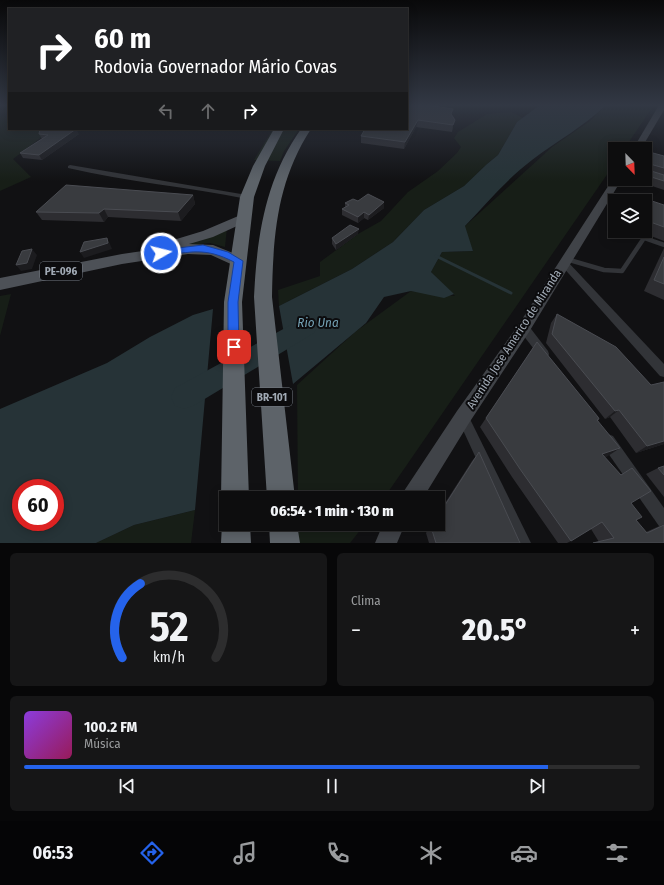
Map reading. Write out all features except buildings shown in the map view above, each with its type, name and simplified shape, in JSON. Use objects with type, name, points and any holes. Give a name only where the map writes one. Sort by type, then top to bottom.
[{"type":"highway","name":"BR-101","points":[[235,491],[233,302],[243,218],[247,197],[259,166],[278,130]]},
{"type":"highway","name":"BR-101","points":[[280,491],[263,297],[264,271],[273,206],[279,182],[290,156],[305,130]]},
{"type":"highway","points":[[236,531],[236,543]]},
{"type":"highway","points":[[284,531],[285,543]]},
{"type":"main road","points":[[641,142],[648,130]]},
{"type":"main road","name":"Avenida Jose Americo de Miranda","points":[[415,491],[463,417],[524,328],[613,186]]},
{"type":"main road","name":"PE-096","points":[[122,259],[208,234],[243,218]]},
{"type":"main road","name":"PE-096","points":[[0,284],[122,259],[188,249],[203,248],[219,252],[238,261]]},
{"type":"main road","points":[[386,543],[391,531]]},
{"type":"street","points":[[652,157],[664,160]]},
{"type":"street","points":[[70,167],[107,175],[209,189],[247,197]]},
{"type":"street","points":[[565,261],[664,372]]},
{"type":"street","points":[[524,328],[550,362]]},
{"type":"street","points":[[650,357],[664,361]]},
{"type":"street","points":[[463,417],[523,543]]},
{"type":"street","points":[[598,428],[664,520]]},
{"type":"lane","points":[[565,261],[604,270],[622,271],[644,238],[664,245]]},
{"type":"shaded area","points":[[0,130],[50,130],[13,159],[31,177],[0,191]]},
{"type":"shaded area","points":[[272,130],[298,130],[284,151],[280,161],[254,160]]},
{"type":"shaded area","points":[[461,130],[512,130],[498,155],[464,186],[424,210],[393,242],[352,269],[279,306],[278,290],[320,276],[320,262],[358,234],[381,221],[408,192],[438,171],[457,153],[461,147],[454,138]]},
{"type":"shaded area","points":[[576,130],[637,130],[629,142],[608,142],[608,173],[389,491],[298,491],[297,385],[355,332],[411,291],[455,296],[431,272],[442,252],[473,251],[464,227],[552,147]]},
{"type":"shaded area","points":[[227,228],[225,247],[210,243],[161,248],[201,239]]},
{"type":"shaded area","points":[[11,294],[0,336],[0,296]]},
{"type":"shaded area","points":[[195,510],[191,543],[96,543],[134,525]]},
{"type":"shaded area","points":[[298,531],[359,531],[350,543],[299,543]]},
{"type":"water","name":"Rio Una","points":[[512,130],[575,130],[523,167],[465,226],[473,251],[442,252],[431,272],[454,294],[444,298],[411,291],[384,297],[366,323],[293,384],[279,306],[352,269],[393,242],[424,210],[464,186],[498,155]]},
{"type":"water","points":[[213,309],[195,510],[134,525],[96,543],[0,543],[0,409],[107,363],[150,337],[193,315]]},
{"type":"waterway","points":[[436,256],[511,293]]},
{"type":"waterway","name":"Rio Una","points":[[184,397],[306,327]]},
{"type":"route","points":[[161,253],[203,248],[224,254],[238,261],[233,302],[234,347]]}]
